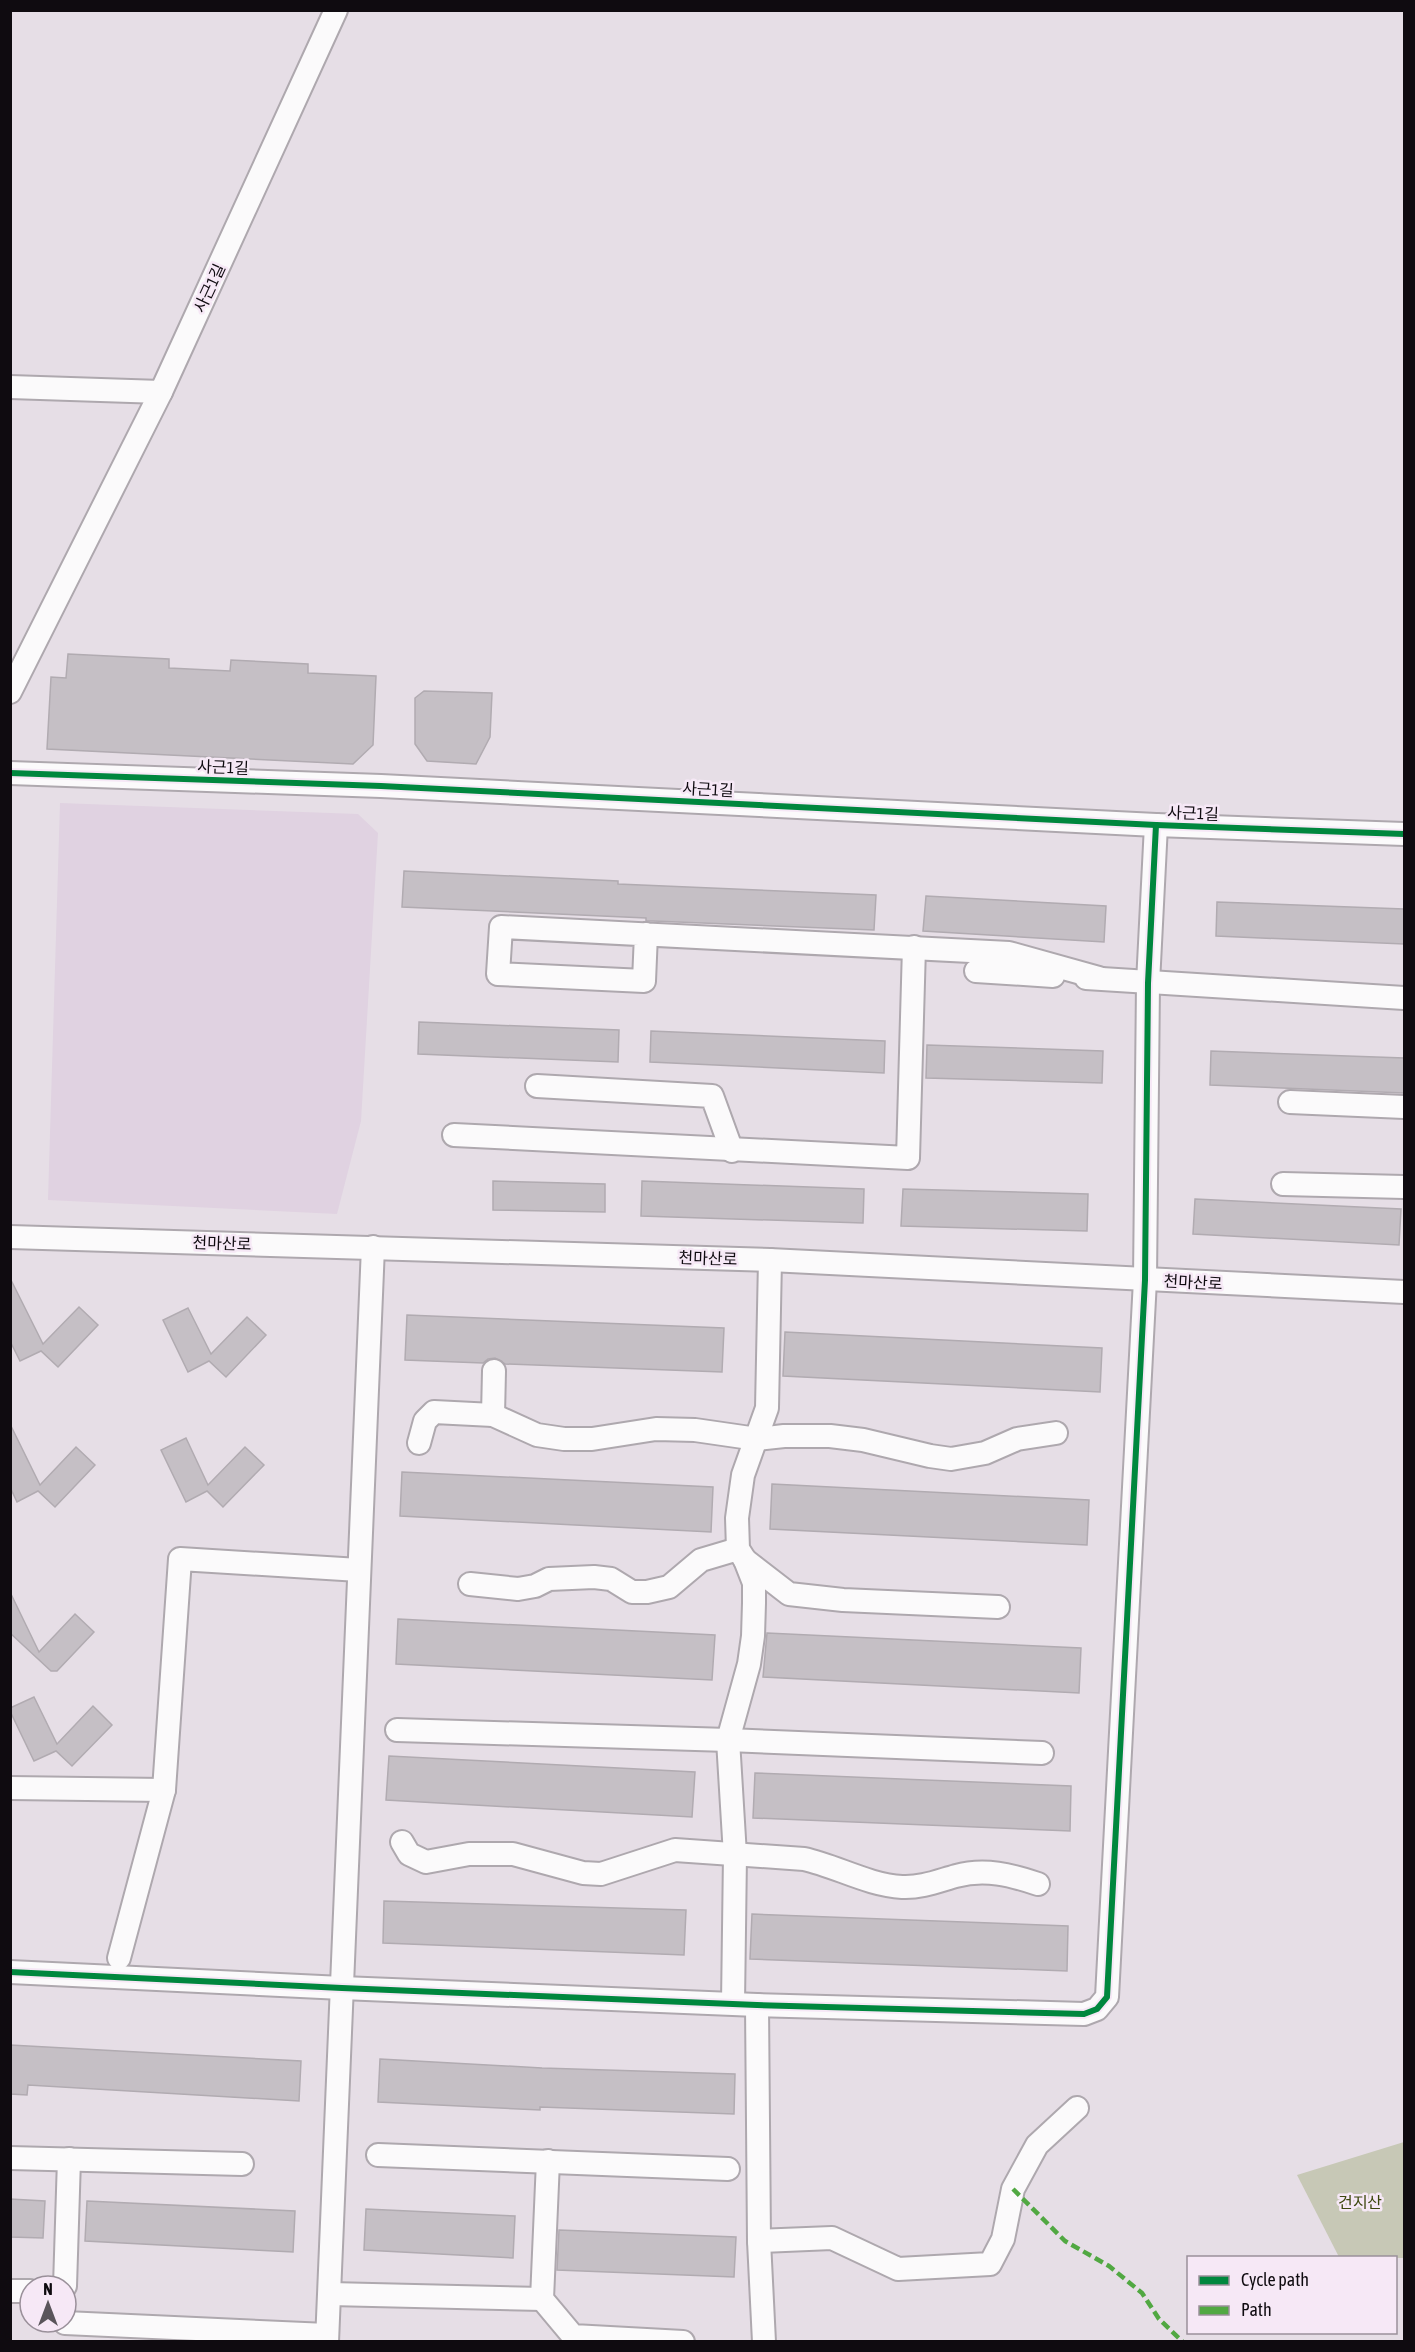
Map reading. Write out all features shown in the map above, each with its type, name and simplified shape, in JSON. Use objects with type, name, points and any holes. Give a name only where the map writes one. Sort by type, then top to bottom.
[{"type":"street","name":"사근1길","points":[[10,692],[161,392],[336,10]]},
{"type":"street","points":[[10,387],[161,392]]},
{"type":"street","name":"사근1길","points":[[10,773],[381,786],[1156,825],[1404,834]]},
{"type":"street","points":[[10,1972],[757,2005],[1084,2014],[1097,2009],[1107,1997],[1145,1280],[1148,983],[1156,825]]},
{"type":"street","points":[[646,934],[645,981],[498,974],[501,927],[646,934],[914,947],[1009,953],[1100,978]]},
{"type":"street","points":[[454,1136],[908,1158],[914,947]]},
{"type":"street","points":[[976,971],[1404,998]]},
{"type":"street","points":[[537,1086],[712,1096],[732,1151]]},
{"type":"street","points":[[1290,1102],[1404,1107]]},
{"type":"street","points":[[1283,1184],[1404,1187]]},
{"type":"street","name":"천마산로","points":[[10,1237],[770,1260],[1404,1292]]},
{"type":"street","points":[[78,2329],[327,2338],[373,1247]]},
{"type":"street","points":[[733,2003],[735,1855],[728,1740],[749,1664],[753,1636],[754,1583],[742,1554],[737,1518],[743,1475],[767,1408],[770,1260]]},
{"type":"street","points":[[493,1415],[494,1371]]},
{"type":"street","points":[[419,1443],[425,1421],[434,1412],[493,1415],[537,1435],[564,1439],[592,1439],[638,1431],[673,1429],[757,1439],[784,1436],[843,1437],[951,1459],[985,1453],[1017,1439],[1056,1433]]},
{"type":"street","points":[[470,1584],[518,1589],[535,1586],[549,1579],[594,1577],[611,1579],[632,1592],[647,1592],[669,1587],[701,1560],[742,1554],[789,1594],[843,1600],[998,1607]]},
{"type":"street","points":[[119,1958],[164,1790],[180,1559],[359,1570]]},
{"type":"street","points":[[397,1730],[728,1740],[1042,1753]]},
{"type":"street","points":[[10,1788],[164,1790]]},
{"type":"street","points":[[402,1842],[409,1854],[426,1862],[469,1854],[513,1854],[583,1873],[601,1874],[675,1850],[804,1859],[901,1887],[936,1882],[959,1875],[994,1872],[1038,1884]]},
{"type":"street","points":[[757,2005],[759,2241],[764,2342]]},
{"type":"street","points":[[759,2241],[832,2238],[898,2269],[990,2264],[1003,2239],[1013,2189],[1037,2145],[1077,2108]]},
{"type":"street","points":[[378,2155],[728,2169]]},
{"type":"street","points":[[10,2158],[242,2164]]},
{"type":"street","points":[[65,2274],[69,2159]]},
{"type":"street","points":[[548,2161],[542,2299],[573,2339],[683,2342]]},
{"type":"street","points":[[330,2294],[542,2299]]},
{"type":"shaded area","points":[[60,803],[358,814],[378,833],[361,1121],[337,1214],[48,1200]]},
{"type":"green space","name":"건지산","points":[[1404,2142],[1404,2258],[1338,2256],[1297,2175]]},
{"type":"building","points":[[68,654],[169,659],[169,668],[230,671],[231,660],[308,664],[308,673],[376,676],[373,745],[353,764],[47,749],[51,677],[66,678]]},
{"type":"building","points":[[424,691],[492,693],[490,737],[476,764],[427,761],[415,744],[415,698]]},
{"type":"building","points":[[404,871],[618,881],[618,884],[876,895],[874,930],[646,921],[646,918],[402,907]]},
{"type":"building","points":[[926,896],[1106,906],[1104,942],[923,931]]},
{"type":"building","points":[[1217,902],[1404,909],[1404,944],[1216,936]]},
{"type":"building","points":[[419,1022],[619,1030],[618,1062],[418,1054]]},
{"type":"building","points":[[651,1031],[885,1041],[884,1073],[650,1062]]},
{"type":"building","points":[[927,1045],[1103,1051],[1102,1083],[926,1078]]},
{"type":"building","points":[[1211,1051],[1404,1058],[1404,1093],[1210,1085]]},
{"type":"building","points":[[493,1181],[605,1184],[605,1212],[493,1210]]},
{"type":"building","points":[[642,1181],[864,1189],[863,1223],[641,1216]]},
{"type":"building","points":[[903,1189],[1088,1194],[1087,1231],[901,1226]]},
{"type":"building","points":[[1195,1199],[1401,1209],[1399,1245],[1193,1234]]},
{"type":"building","points":[[10,1278],[43,1344],[79,1307],[98,1325],[58,1367],[41,1351],[20,1361],[10,1341]]},
{"type":"building","points":[[188,1308],[211,1354],[247,1317],[266,1335],[226,1377],[209,1361],[188,1372],[163,1320]]},
{"type":"building","points":[[407,1315],[724,1328],[722,1372],[505,1364],[495,1358],[483,1363],[405,1360]]},
{"type":"building","points":[[785,1332],[1102,1348],[1100,1392],[783,1376]]},
{"type":"building","points":[[10,1424],[40,1485],[76,1447],[95,1465],[55,1507],[38,1491],[17,1502],[10,1487]]},
{"type":"building","points":[[186,1438],[208,1485],[245,1447],[264,1465],[223,1507],[207,1491],[186,1502],[161,1450]]},
{"type":"building","points":[[402,1472],[713,1487],[711,1532],[400,1516]]},
{"type":"building","points":[[772,1484],[1089,1500],[1087,1545],[770,1529]]},
{"type":"building","points":[[10,1592],[39,1652],[75,1614],[94,1632],[57,1671],[51,1671],[10,1633]]},
{"type":"building","points":[[398,1619],[715,1635],[712,1680],[396,1664]]},
{"type":"building","points":[[767,1633],[1081,1648],[1079,1693],[763,1677]]},
{"type":"building","points":[[34,1697],[57,1744],[93,1706],[112,1725],[72,1766],[56,1751],[34,1761],[10,1708]]},
{"type":"building","points":[[389,1756],[695,1772],[692,1817],[386,1800]]},
{"type":"building","points":[[755,1773],[1071,1786],[1070,1831],[753,1818]]},
{"type":"building","points":[[384,1901],[686,1910],[684,1955],[383,1943]]},
{"type":"building","points":[[752,1914],[1068,1926],[1067,1971],[750,1959]]},
{"type":"building","points":[[10,2045],[301,2061],[299,2101],[28,2085],[27,2095],[10,2094]]},
{"type":"building","points":[[380,2059],[542,2068],[735,2074],[734,2114],[540,2107],[540,2110],[378,2102]]},
{"type":"building","points":[[10,2199],[45,2201],[43,2238],[10,2237]]},
{"type":"building","points":[[87,2201],[295,2211],[293,2252],[85,2241]]},
{"type":"building","points":[[366,2209],[515,2216],[513,2258],[364,2250]]},
{"type":"building","points":[[559,2230],[736,2237],[734,2277],[557,2270]]},
{"type":"marked path","points":[[1013,2189],[1065,2241],[1109,2266],[1142,2293],[1159,2319],[1183,2342]]},
{"type":"cycle path","points":[[10,773],[381,786],[1156,825],[1404,834]]},
{"type":"cycle path","points":[[10,1972],[757,2005],[1084,2014],[1097,2009],[1107,1997],[1145,1280],[1148,983],[1156,825]]}]
